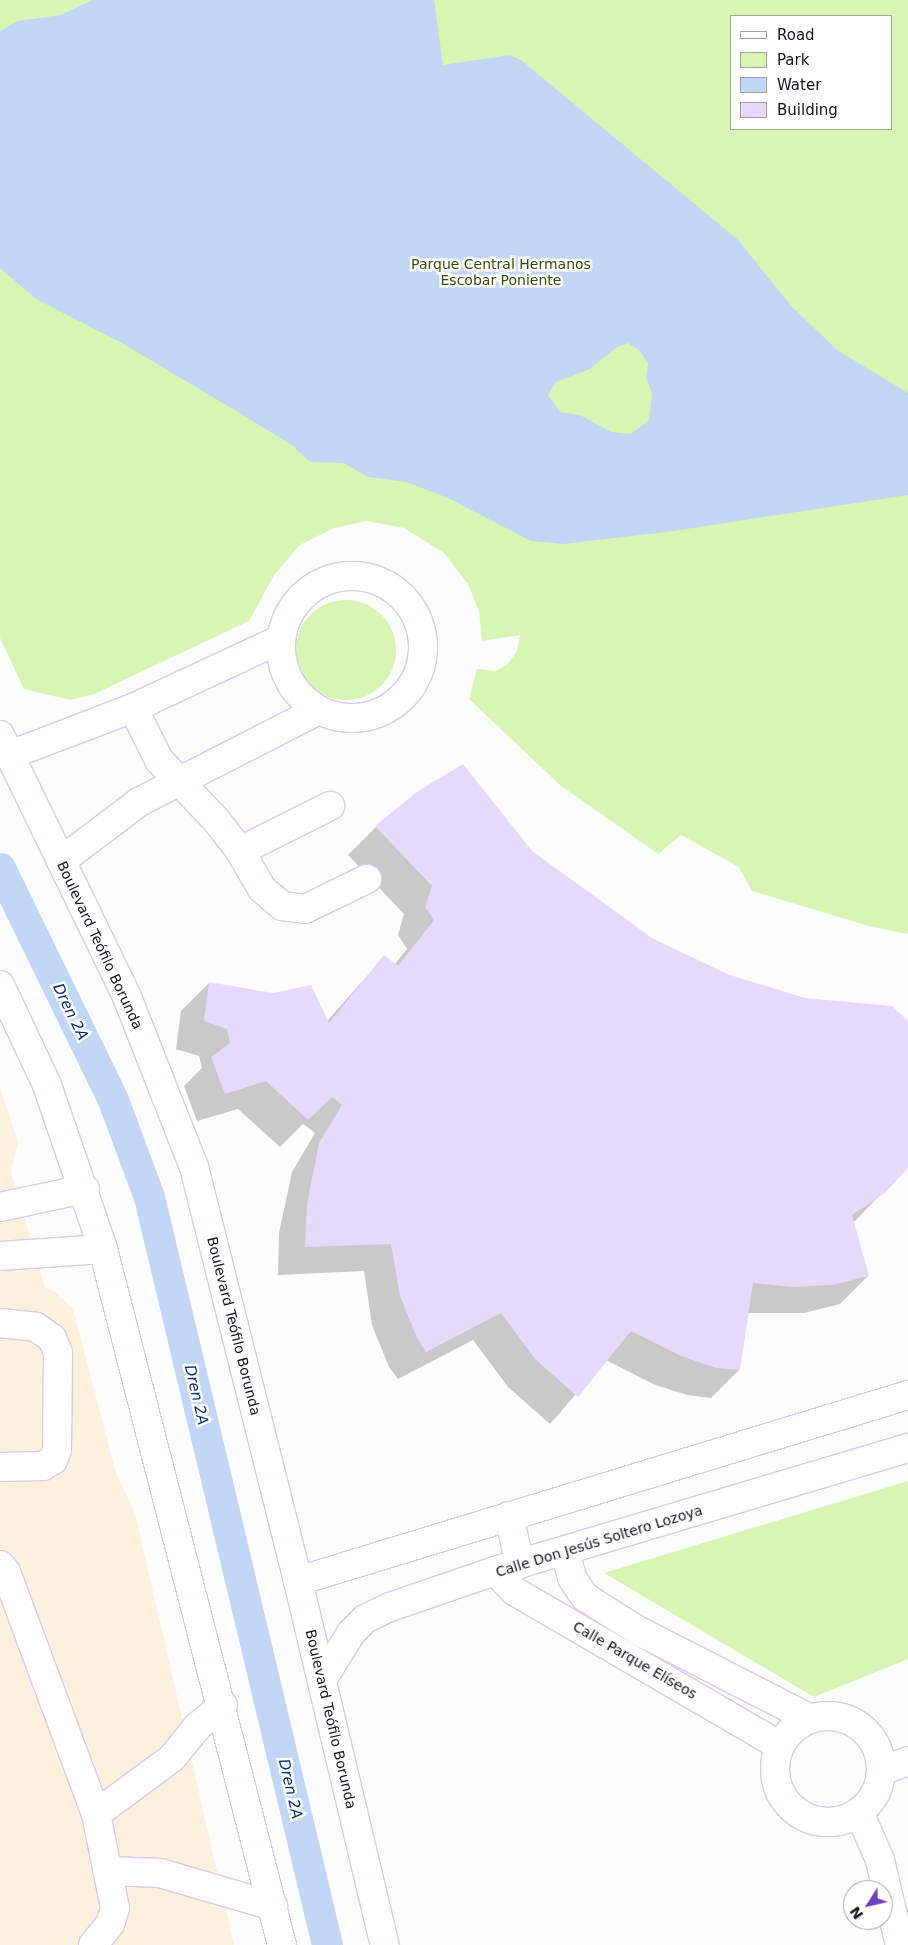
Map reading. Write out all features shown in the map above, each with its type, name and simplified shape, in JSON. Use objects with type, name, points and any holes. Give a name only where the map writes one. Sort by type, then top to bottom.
[{"type":"street","points":[[359,576],[381,582],[402,595],[414,612],[422,633],[424,656],[417,678],[404,698],[386,711],[363,718],[341,718],[319,710],[302,697],[289,680],[282,660],[281,639],[287,617],[299,599],[317,585],[337,577],[359,576]]},
{"type":"street","points":[[5,745],[133,708],[281,639]]},
{"type":"street","points":[[133,708],[159,760],[178,783],[216,820],[240,851],[262,889],[282,906],[305,909],[368,879]]},
{"type":"street","points":[[61,862],[139,802],[319,710]]},
{"type":"street","name":"Boulevard Teófilo Borunda","points":[[5,745],[127,997],[194,1167],[298,1581],[385,1945]]},
{"type":"street","points":[[240,851],[330,806]]},
{"type":"street","points":[[0,986],[47,1086],[85,1189],[103,1249],[223,1705],[274,1906],[282,1945]]},
{"type":"street","points":[[0,1207],[85,1189]]},
{"type":"street","points":[[0,1256],[103,1249]]},
{"type":"street","points":[[0,1323],[36,1326],[52,1338],[58,1353],[58,1450],[53,1460],[43,1466],[0,1467]]},
{"type":"street","points":[[298,1581],[908,1395]]},
{"type":"street","name":"Calle Don Jesús Soltero Lozoya","points":[[322,1680],[351,1634],[365,1618],[508,1568],[908,1448]]},
{"type":"street","points":[[508,1516],[508,1568]]},
{"type":"street","name":"Calle Parque Elíseos","points":[[565,1551],[572,1578],[585,1597],[637,1630],[809,1718]]},
{"type":"street","points":[[0,1565],[6,1572],[96,1814],[110,1871],[115,1908],[110,1924],[93,1945]]},
{"type":"street","name":"Calle Parque Elíseos","points":[[508,1568],[514,1591],[779,1745]]},
{"type":"street","points":[[623,1653],[637,1630]]},
{"type":"street","points":[[96,1814],[172,1758],[197,1727],[223,1705]]},
{"type":"street","points":[[826,1715],[843,1717],[859,1725],[871,1738],[879,1753],[881,1771],[875,1794],[859,1812],[843,1820],[826,1822],[809,1819],[793,1810],[782,1796],[775,1780],[774,1762],[779,1745],[786,1734],[809,1718],[826,1715]]},
{"type":"street","points":[[881,1771],[908,1761]]},
{"type":"street","points":[[859,1812],[880,1860],[900,1945]]},
{"type":"street","points":[[110,1871],[160,1873],[274,1906]]},
{"type":"shaded area","points":[[0,1088],[18,1142],[11,1172],[45,1287],[56,1292],[73,1309],[116,1473],[135,1513],[234,1945],[0,1945]]},
{"type":"green space","name":"Parque Central Hermanos Escobar Poniente","points":[[0,0],[908,0],[908,934],[872,927],[752,891],[739,867],[681,835],[658,854],[560,785],[469,699],[477,669],[496,671],[508,664],[517,651],[520,635],[482,641],[479,611],[468,584],[444,553],[404,528],[367,521],[334,528],[300,545],[274,575],[249,621],[94,694],[70,700],[24,689],[0,638]]},
{"type":"green space","points":[[346,600],[356,601],[374,608],[388,622],[395,640],[395,660],[388,678],[374,692],[356,699],[346,700],[336,699],[318,692],[304,678],[297,660],[296,650],[297,640],[304,622],[318,608],[336,601]]},
{"type":"green space","points":[[908,1481],[908,1659],[814,1697],[604,1573]]},
{"type":"water","points":[[92,0],[434,0],[443,65],[510,55],[521,60],[738,240],[792,307],[837,350],[908,393],[908,495],[666,532],[563,544],[531,541],[448,498],[406,482],[368,477],[344,463],[310,462],[293,446],[243,415],[120,342],[36,299],[0,268],[0,31],[18,21],[61,15]],"holes":[[[628,343],[640,351],[648,363],[646,378],[652,393],[649,420],[631,434],[611,432],[580,415],[560,412],[548,395],[556,382],[590,369],[617,347]]]},
{"type":"building","points":[[463,764],[532,851],[652,938],[727,974],[805,998],[892,1006],[908,1021],[908,1168],[885,1193],[852,1215],[869,1276],[832,1285],[792,1287],[753,1283],[740,1370],[716,1368],[681,1356],[631,1331],[578,1397],[535,1359],[501,1313],[426,1352],[417,1338],[400,1296],[391,1244],[305,1247],[307,1204],[319,1143],[342,1105],[332,1097],[308,1120],[266,1081],[225,1094],[211,1057],[230,1043],[227,1029],[204,1021],[209,982],[273,993],[311,985],[329,1023],[384,955],[398,966],[434,920],[425,907],[432,886],[375,826],[418,791]]},
{"type":"waterway","name":"Dren 2A","points":[[0,868],[113,1100],[149,1197],[327,1945]]}]
